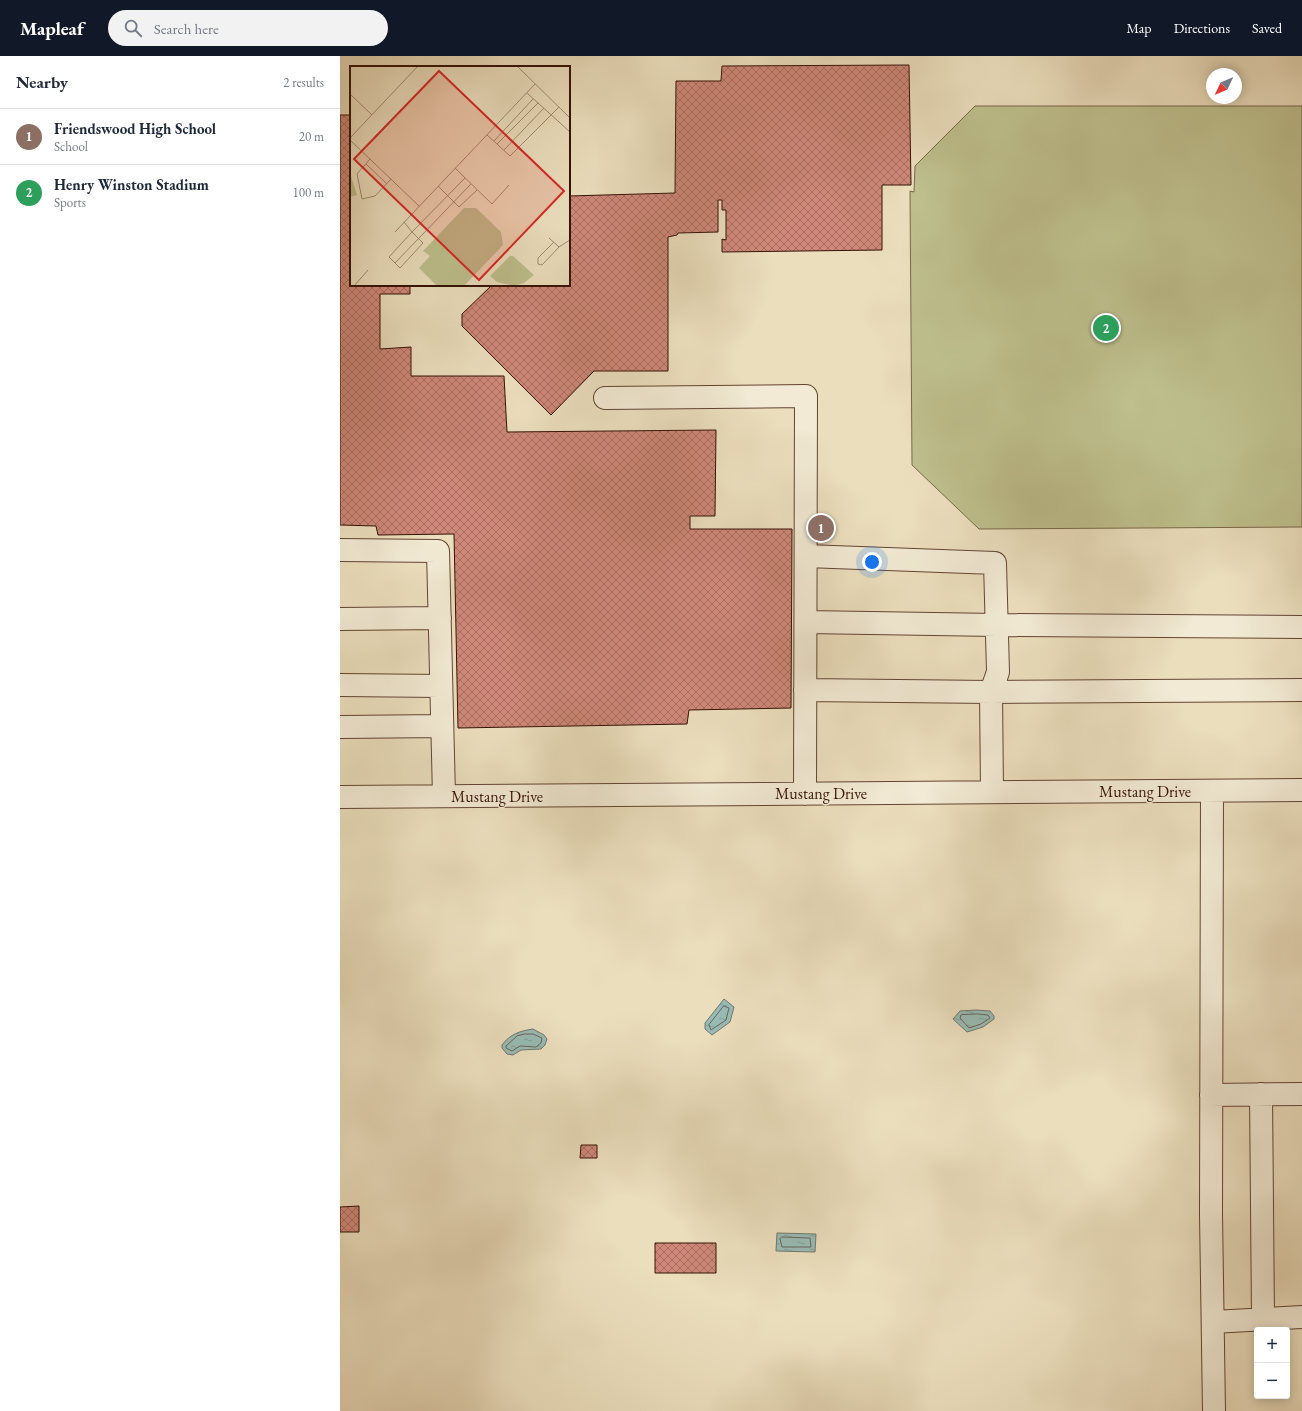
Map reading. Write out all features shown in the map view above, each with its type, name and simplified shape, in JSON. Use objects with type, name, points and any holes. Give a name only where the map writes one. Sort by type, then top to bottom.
[{"type":"street","points":[[605,398],[806,396],[805,794]]},
{"type":"street","points":[[340,550],[438,551],[444,796]]},
{"type":"street","points":[[806,556],[995,563],[998,672],[991,692],[992,792]]},
{"type":"street","points":[[340,619],[440,618]]},
{"type":"street","points":[[806,622],[997,626],[1302,627]]},
{"type":"street","points":[[340,685],[441,686]]},
{"type":"street","points":[[805,690],[991,692],[1302,690]]},
{"type":"street","points":[[340,727],[442,726]]},
{"type":"street","name":"Mustang Drive","points":[[340,797],[1302,790]]},
{"type":"street","points":[[1212,791],[1211,1095],[1214,1411]]},
{"type":"street","points":[[1261,1094],[1263,1319]]},
{"type":"street","points":[[1211,1095],[1302,1094]]},
{"type":"street","points":[[1212,1322],[1302,1317]]},
{"type":"green space","points":[[975,106],[1302,106],[1302,527],[979,529],[912,465],[910,191],[914,192],[915,166]]},
{"type":"water","points":[[724,999],[734,1007],[730,1022],[712,1035],[705,1029],[705,1023]]},
{"type":"water","points":[[960,1011],[990,1011],[994,1016],[994,1019],[983,1027],[967,1032],[953,1019]]},
{"type":"water","points":[[533,1029],[544,1035],[547,1039],[545,1045],[541,1049],[521,1050],[513,1055],[507,1054],[502,1048],[505,1041],[512,1036],[520,1032]]},
{"type":"water","points":[[777,1233],[816,1234],[815,1252],[776,1251]]},
{"type":"building","points":[[909,65],[911,185],[882,185],[882,250],[722,252],[722,239],[726,240],[726,210],[722,210],[722,200],[718,200],[718,232],[678,233],[677,235],[668,237],[668,371],[594,371],[551,415],[462,326],[462,314],[491,286],[570,286],[570,196],[675,193],[676,81],[721,81],[722,66]]},
{"type":"building","points":[[340,115],[350,115],[350,286],[410,286],[410,294],[380,294],[380,349],[411,347],[411,376],[504,376],[507,432],[716,430],[715,516],[690,516],[690,529],[792,529],[791,708],[689,710],[687,724],[458,728],[454,534],[378,535],[376,526],[340,525]]},
{"type":"building","points":[[581,1145],[597,1145],[597,1158],[580,1158]]},
{"type":"building","points":[[359,1206],[359,1232],[340,1232],[340,1207]]},
{"type":"building","points":[[655,1243],[716,1243],[716,1273],[655,1273]]},
{"type":"place","name":"Henry Winston Stadium","points":[[1106,328]]},
{"type":"place","name":"Friendswood High School","points":[[821,528]]}]
